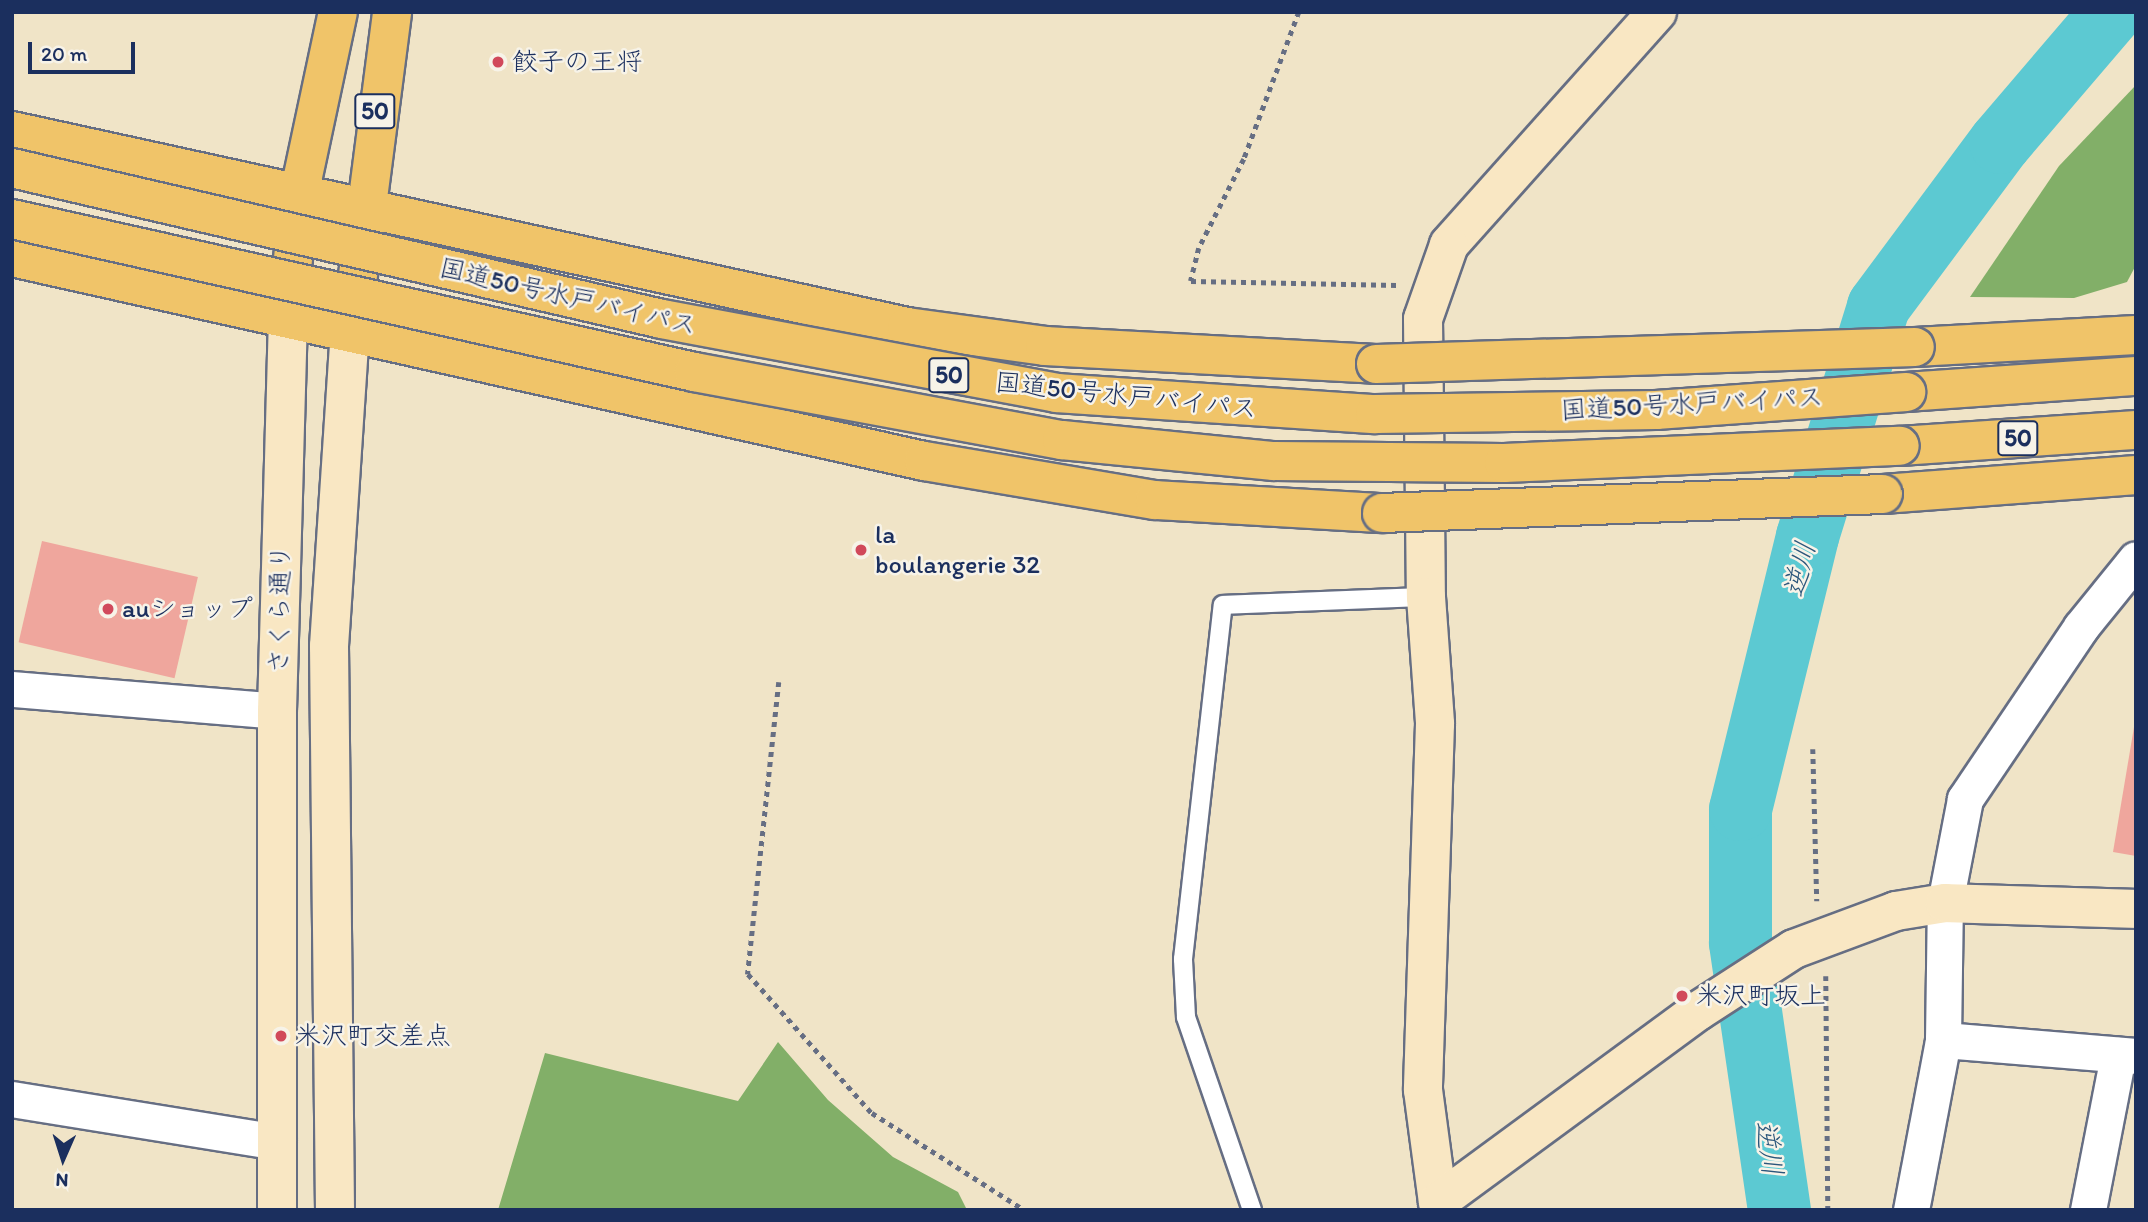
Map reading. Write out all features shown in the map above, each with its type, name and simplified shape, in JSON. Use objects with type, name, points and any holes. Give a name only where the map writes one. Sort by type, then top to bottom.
[{"type":"main road","name":"さくら通り","points":[[288,318],[299,195],[338,12]]},
{"type":"main road","name":"さくら通り","points":[[350,333],[392,12]]},
{"type":"main road","points":[[12,131],[364,211],[907,327],[1045,346],[1376,364],[1914,347],[2136,335]]},
{"type":"main road","name":"国道50号水戸バイパス","points":[[12,168],[662,319],[1056,393],[1375,414],[1656,410],[2136,376]]},
{"type":"main road","name":"国道50号水戸バイパス","points":[[12,219],[694,372],[1062,440],[1274,461],[1490,463],[1900,446],[2136,430]]},
{"type":"main road","points":[[12,257],[924,461],[1155,500],[1382,513],[1884,494],[2136,475]]},
{"type":"street","points":[[1435,1206],[1423,1090],[1435,724],[1426,597],[1423,319],[1428,294],[1449,245],[1652,14]]},
{"type":"street","name":"さくら通り","points":[[278,1210],[277,711],[288,318]]},
{"type":"street","name":"さくら通り","points":[[335,1210],[329,646],[350,333]]},
{"type":"street","points":[[1911,1210],[1943,1040],[1945,902],[1965,799],[2081,627],[2136,559]]},
{"type":"street","points":[[12,689],[277,711]]},
{"type":"street","points":[[1435,1206],[1698,1011],[1794,949],[1896,911],[1945,902],[2136,909]]},
{"type":"street","points":[[1943,1040],[2127,1056],[2088,1210]]},
{"type":"street","points":[[12,1099],[278,1142]]},
{"type":"lane","points":[[1252,1210],[1186,1017],[1183,970],[1194,824],[1223,605],[1426,597]]},
{"type":"path","points":[[1299,12],[1244,159],[1199,248],[1191,281],[1388,282],[1428,294]]},
{"type":"path","points":[[779,682],[748,974],[872,1113],[1024,1210]]},
{"type":"green space","points":[[2136,85],[2136,265],[2127,282],[2074,298],[1970,297],[2059,166]]},
{"type":"green space","points":[[778,1042],[828,1100],[893,1157],[958,1192],[967,1210],[498,1210],[545,1053],[738,1101]]},
{"type":"building","name":"auショップ","points":[[42,541],[198,577],[175,678],[19,642]]},
{"type":"building","points":[[2136,727],[2136,856],[2113,852]]},
{"type":"waterway","name":"逆川","points":[[1779,1210],[1740,942],[1740,809],[1807,536],[1878,306],[2000,142],[2111,12]]},
{"type":"place","name":"餃子の王将","points":[[498,62]]},
{"type":"place","name":"la boulangerie 32","points":[[861,550]]},
{"type":"place","name":"auショップ","points":[[108,609]]},
{"type":"place","name":"米沢町坂上","points":[[1682,996]]},
{"type":"place","name":"米沢町交差点","points":[[281,1036]]}]
